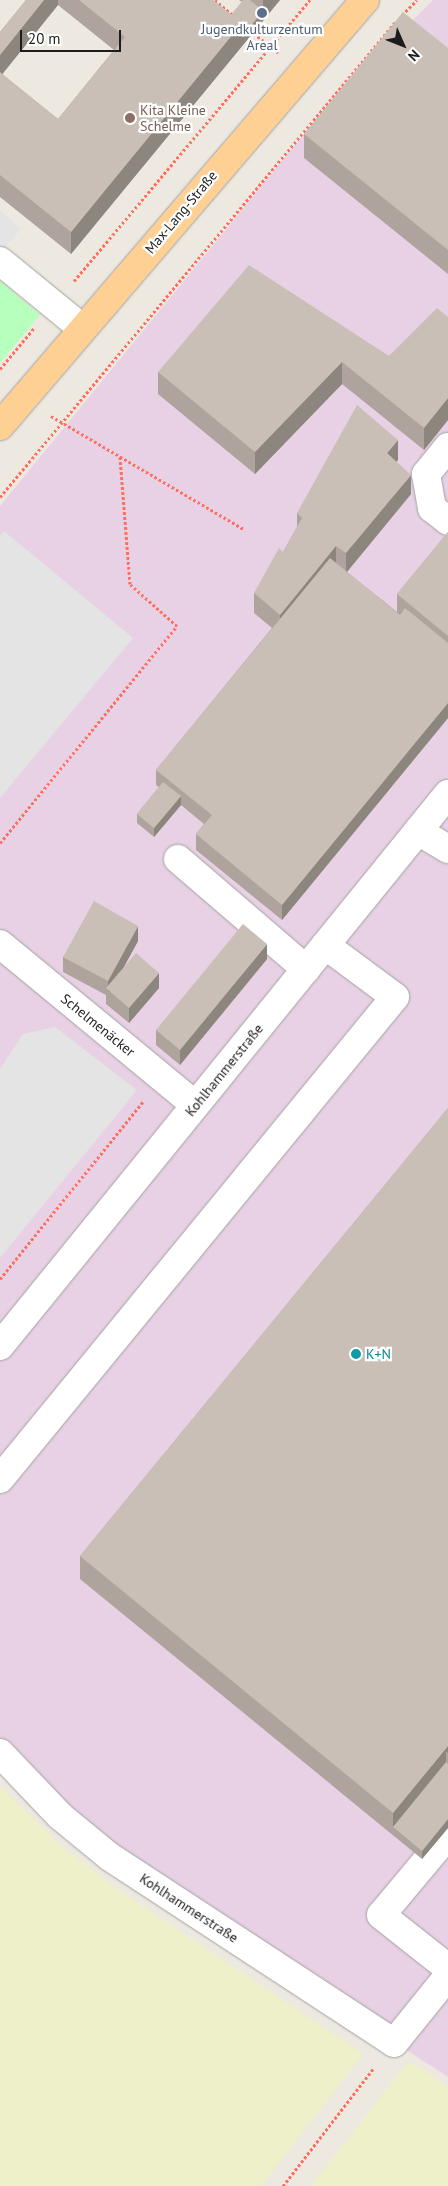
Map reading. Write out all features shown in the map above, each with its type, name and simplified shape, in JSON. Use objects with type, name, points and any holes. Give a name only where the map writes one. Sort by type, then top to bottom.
[{"type":"main road","name":"Max-Lang-Straße","points":[[0,426],[301,71],[364,0]]},
{"type":"street","points":[[0,261],[82,328]]},
{"type":"street","points":[[448,447],[426,474],[432,508],[448,521]]},
{"type":"street","name":"Kohlhammerstraße","points":[[0,1346],[448,794]]},
{"type":"street","points":[[418,831],[448,849]]},
{"type":"street","points":[[178,859],[306,969]]},
{"type":"street","name":"Schelmenäcker","points":[[0,944],[195,1106]]},
{"type":"street","points":[[0,1479],[395,997],[325,946]]},
{"type":"street","name":"Kohlhammerstraße","points":[[0,1753],[60,1816],[110,1857],[394,2043]]},
{"type":"street","points":[[448,1835],[381,1915],[448,1968]]},
{"type":"street","points":[[394,2043],[448,1976]]},
{"type":"path","points":[[216,0],[238,20]]},
{"type":"path","points":[[0,369],[268,46],[310,0]]},
{"type":"path","points":[[0,497],[379,38],[417,0]]},
{"type":"path","points":[[246,26],[268,46],[301,71]]},
{"type":"path","points":[[23,399],[245,530]]},
{"type":"path","points":[[0,843],[177,626],[130,584],[120,456]]},
{"type":"path","points":[[0,1279],[163,1079]]},
{"type":"path","points":[[283,2186],[394,2043]]},
{"type":"shaded area","points":[[433,0],[448,0],[448,2077],[110,1857],[0,1753],[0,506],[326,107]]},
{"type":"shaded area","points":[[0,210],[21,229],[4,249],[0,246]]},
{"type":"shaded area","points":[[4,531],[133,638],[0,798],[0,536]]},
{"type":"shaded area","points":[[55,1027],[137,1090],[0,1258],[0,1069],[23,1034]]},
{"type":"green space","points":[[0,281],[40,315],[0,363]]},
{"type":"green space","points":[[0,1787],[60,1845],[117,1889],[363,2054],[261,2186],[0,2186]]},
{"type":"green space","points":[[409,2061],[448,2087],[448,2186],[311,2186]]},
{"type":"building","points":[[26,0],[44,0],[0,55],[0,32]]},
{"type":"building","name":"Kita Kleine Schelme","points":[[79,0],[213,0],[242,23],[71,232],[0,175],[0,72],[58,119],[125,37]]},
{"type":"building","points":[[243,0],[250,0],[263,11],[242,37],[242,23],[231,15]]},
{"type":"building","points":[[403,12],[448,48],[448,250],[304,134]]},
{"type":"building","points":[[249,265],[389,356],[437,308],[448,317],[448,398],[424,428],[342,362],[255,452],[158,372]]},
{"type":"building","points":[[357,405],[398,440],[387,453],[411,475],[346,553],[336,546],[280,615],[254,593],[279,548],[283,552],[302,518],[297,513]]},
{"type":"building","points":[[448,532],[448,636],[397,594]]},
{"type":"building","points":[[330,558],[400,615],[405,608],[448,643],[448,703],[282,905],[196,834],[212,815],[156,770]]},
{"type":"building","points":[[163,782],[181,796],[154,828],[137,814]]},
{"type":"building","points":[[94,901],[138,926],[108,981],[63,957]]},
{"type":"building","points":[[243,924],[267,944],[180,1050],[156,1030]]},
{"type":"building","points":[[136,953],[159,973],[129,1008],[106,988]]},
{"type":"building","name":"K+N","points":[[448,1108],[448,1746],[393,1813],[80,1556]]},
{"type":"building","points":[[446,1762],[448,1764],[448,1819],[422,1851],[393,1827]]},
{"type":"place","name":"Jugendkulturzentum Areal","points":[[262,13]]},
{"type":"place","name":"Kita Kleine Schelme","points":[[130,118]]},
{"type":"place","name":"K+N","points":[[356,1354]]}]
